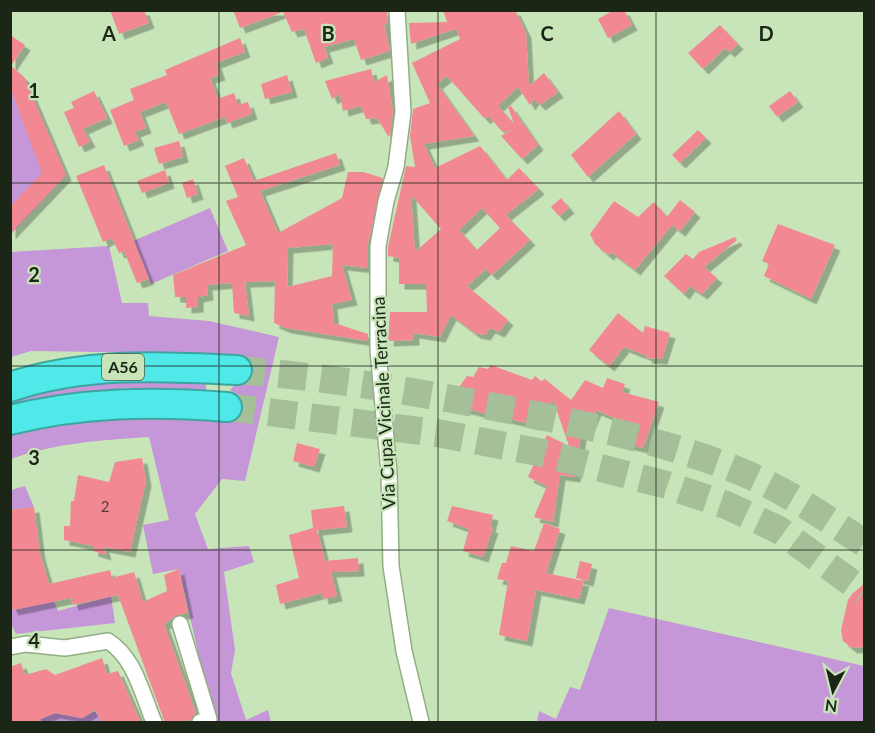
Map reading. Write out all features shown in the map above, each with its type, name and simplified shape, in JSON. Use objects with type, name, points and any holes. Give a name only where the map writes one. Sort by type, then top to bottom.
[{"type":"highway","name":"A56","points":[[10,387],[68,373],[121,367],[237,370]]},
{"type":"highway","name":"A56","points":[[10,420],[45,411],[102,404],[170,402],[227,407]]},
{"type":"street","name":"Via Cupa Vicinale Terracina","points":[[397,10],[403,112],[396,167],[386,201],[378,246],[378,350],[389,472],[391,566],[406,661],[421,723]]},
{"type":"street","points":[[180,624],[209,719],[200,723]]},
{"type":"street","points":[[10,647],[26,644],[65,648],[108,641],[120,649],[132,668],[154,723]]},
{"type":"shaded area","points":[[10,66],[24,77],[66,175],[11,234]]},
{"type":"shaded area","points":[[210,208],[228,251],[151,284],[133,241]]},
{"type":"shaded area","points":[[109,246],[122,303],[148,303],[149,316],[209,321],[279,337],[245,481],[222,479],[195,514],[208,549],[249,546],[254,562],[224,572],[235,650],[231,673],[246,720],[268,710],[271,722],[214,722],[179,569],[153,574],[143,525],[169,520],[149,437],[62,446],[11,459],[10,436],[32,431],[118,418],[184,417],[223,420],[238,415],[245,409],[241,397],[230,390],[248,371],[249,362],[235,354],[31,351],[11,357],[11,252]]},
{"type":"shaded area","points":[[125,380],[206,381],[206,392],[125,388],[46,398],[11,407],[11,402],[46,392]]},
{"type":"shaded area","points":[[25,486],[34,507],[11,510],[11,490]]},
{"type":"shaded area","points":[[111,596],[115,623],[16,634],[11,624],[10,604],[13,610],[54,601],[58,611]]},
{"type":"shaded area","points":[[609,608],[864,666],[864,722],[537,722],[539,711],[556,719],[570,687],[580,690]]},
{"type":"shaded area","points":[[95,711],[102,722],[41,722],[40,719],[55,713],[82,718]]},
{"type":"building","points":[[110,10],[144,10],[149,23],[119,34]]},
{"type":"building","points":[[233,10],[387,10],[388,23],[384,24],[390,51],[361,60],[354,39],[324,47],[328,58],[316,63],[304,29],[292,32],[283,12],[240,28]]},
{"type":"building","points":[[443,10],[515,10],[526,33],[529,86],[544,73],[558,92],[540,105],[534,99],[530,105],[518,87],[498,106],[514,124],[508,107],[511,106],[538,145],[522,159],[501,136],[512,130],[503,132],[488,116],[485,119],[447,76],[437,84],[474,136],[424,144],[435,168],[480,146],[507,180],[519,168],[539,189],[506,215],[530,240],[492,275],[486,269],[467,286],[508,320],[499,332],[490,328],[485,335],[475,333],[451,315],[440,337],[414,333],[414,340],[388,341],[390,312],[427,312],[426,284],[399,284],[399,258],[388,256],[406,166],[415,167],[410,136],[413,109],[430,103],[412,63],[460,39],[456,29],[411,44],[409,23],[447,22]],"holes":[[[411,195],[441,229],[415,252]],[[482,208],[500,228],[477,250],[459,230]]]},
{"type":"building","points":[[614,10],[624,10],[632,25],[608,38],[598,19]]},
{"type":"building","points":[[720,25],[738,44],[729,52],[725,48],[703,69],[688,53]]},
{"type":"building","points":[[10,35],[25,45],[11,66],[24,77],[66,175],[10,234],[10,207],[42,173],[10,87]]},
{"type":"building","points":[[240,38],[245,52],[216,63],[220,75],[210,78],[218,99],[234,93],[238,105],[248,102],[252,114],[227,123],[225,117],[179,134],[166,102],[140,112],[146,128],[135,132],[139,140],[124,146],[110,110],[134,100],[130,89],[167,75],[165,70]]},
{"type":"building","points":[[371,69],[374,82],[387,75],[393,112],[388,136],[377,118],[366,119],[361,106],[343,111],[340,94],[332,99],[325,81]]},
{"type":"building","points":[[287,75],[292,92],[265,99],[261,84]]},
{"type":"building","points":[[94,91],[107,118],[83,129],[90,142],[79,147],[64,112],[74,108],[71,102]]},
{"type":"building","points":[[790,91],[798,102],[777,117],[769,106]]},
{"type":"building","points":[[619,111],[636,134],[588,177],[571,155]]},
{"type":"building","points":[[698,130],[706,138],[680,163],[672,155]]},
{"type":"building","points":[[179,141],[183,157],[159,164],[154,148]]},
{"type":"building","points":[[336,153],[340,165],[260,191],[278,233],[342,198],[348,172],[363,172],[383,178],[368,244],[368,268],[342,265],[352,300],[332,304],[334,323],[368,334],[368,341],[286,328],[274,323],[275,281],[245,282],[249,316],[234,313],[232,283],[207,285],[208,295],[198,297],[198,307],[186,308],[186,297],[175,297],[173,275],[246,245],[226,201],[238,197],[225,166],[244,158],[254,181]],"holes":[[[333,244],[332,276],[287,287],[288,248]]]},
{"type":"building","points":[[104,165],[149,279],[137,283],[124,251],[119,253],[112,238],[103,242],[76,176]]},
{"type":"building","points":[[165,170],[169,183],[142,193],[137,181]]},
{"type":"building","points":[[193,179],[198,194],[187,198],[182,183]]},
{"type":"building","points":[[561,198],[569,208],[559,216],[551,207]]},
{"type":"building","points":[[680,200],[695,212],[680,231],[672,225],[635,270],[611,252],[608,255],[595,244],[590,234],[614,201],[638,217],[654,202],[667,217]]},
{"type":"building","points":[[778,224],[835,245],[811,299],[764,276],[769,264],[762,261]]},
{"type":"building","points":[[735,237],[737,240],[704,267],[717,278],[702,294],[690,286],[684,294],[664,276],[686,254],[693,259],[699,252]]},
{"type":"building","points":[[618,313],[643,333],[645,326],[670,333],[662,359],[646,358],[647,356],[624,347],[609,366],[589,350]]},
{"type":"building","points":[[491,365],[532,380],[535,376],[541,381],[545,379],[571,400],[585,380],[603,388],[607,378],[625,384],[622,392],[659,402],[643,448],[621,443],[628,424],[596,410],[588,429],[582,428],[575,477],[560,475],[553,522],[534,517],[547,486],[528,477],[547,435],[569,446],[553,400],[535,425],[449,405],[467,376],[473,377],[479,367],[488,369]]},
{"type":"building","points":[[297,443],[320,449],[314,467],[293,461]]},
{"type":"building","points":[[142,458],[146,481],[130,552],[104,547],[106,555],[93,551],[93,546],[64,540],[64,526],[70,526],[71,501],[74,501],[78,475],[109,482],[115,462]]},
{"type":"building","points":[[344,506],[347,527],[317,530],[325,561],[358,558],[359,571],[331,572],[337,596],[323,599],[322,593],[280,604],[276,585],[299,578],[289,535],[313,528],[311,510]]},
{"type":"building","points":[[452,506],[493,515],[490,527],[493,528],[483,557],[463,551],[469,529],[447,521]]},
{"type":"building","points":[[34,507],[40,554],[49,584],[110,570],[112,578],[134,572],[143,602],[167,591],[164,575],[179,569],[188,613],[177,615],[164,624],[196,713],[191,720],[165,723],[118,595],[73,605],[71,598],[13,610],[10,604],[10,510]]},
{"type":"building","points":[[544,523],[560,529],[546,573],[584,581],[579,599],[536,590],[527,641],[499,635],[508,581],[497,579],[502,563],[506,563],[511,546],[534,551]]},
{"type":"building","points":[[580,561],[592,564],[588,581],[576,578]]},
{"type":"building","points":[[864,584],[864,647],[852,648],[843,641],[841,630],[848,600]]},
{"type":"building","points":[[102,658],[107,674],[118,671],[141,723],[102,723],[95,710],[82,718],[55,713],[40,719],[41,723],[10,723],[10,667],[21,663],[25,675],[46,669],[55,675]]},
{"type":"tunnel","points":[[237,370],[377,386],[515,411],[657,443],[756,478],[803,504],[864,543]]},
{"type":"tunnel","points":[[227,407],[437,433],[538,452],[667,485],[726,505],[779,530],[864,592]]}]
